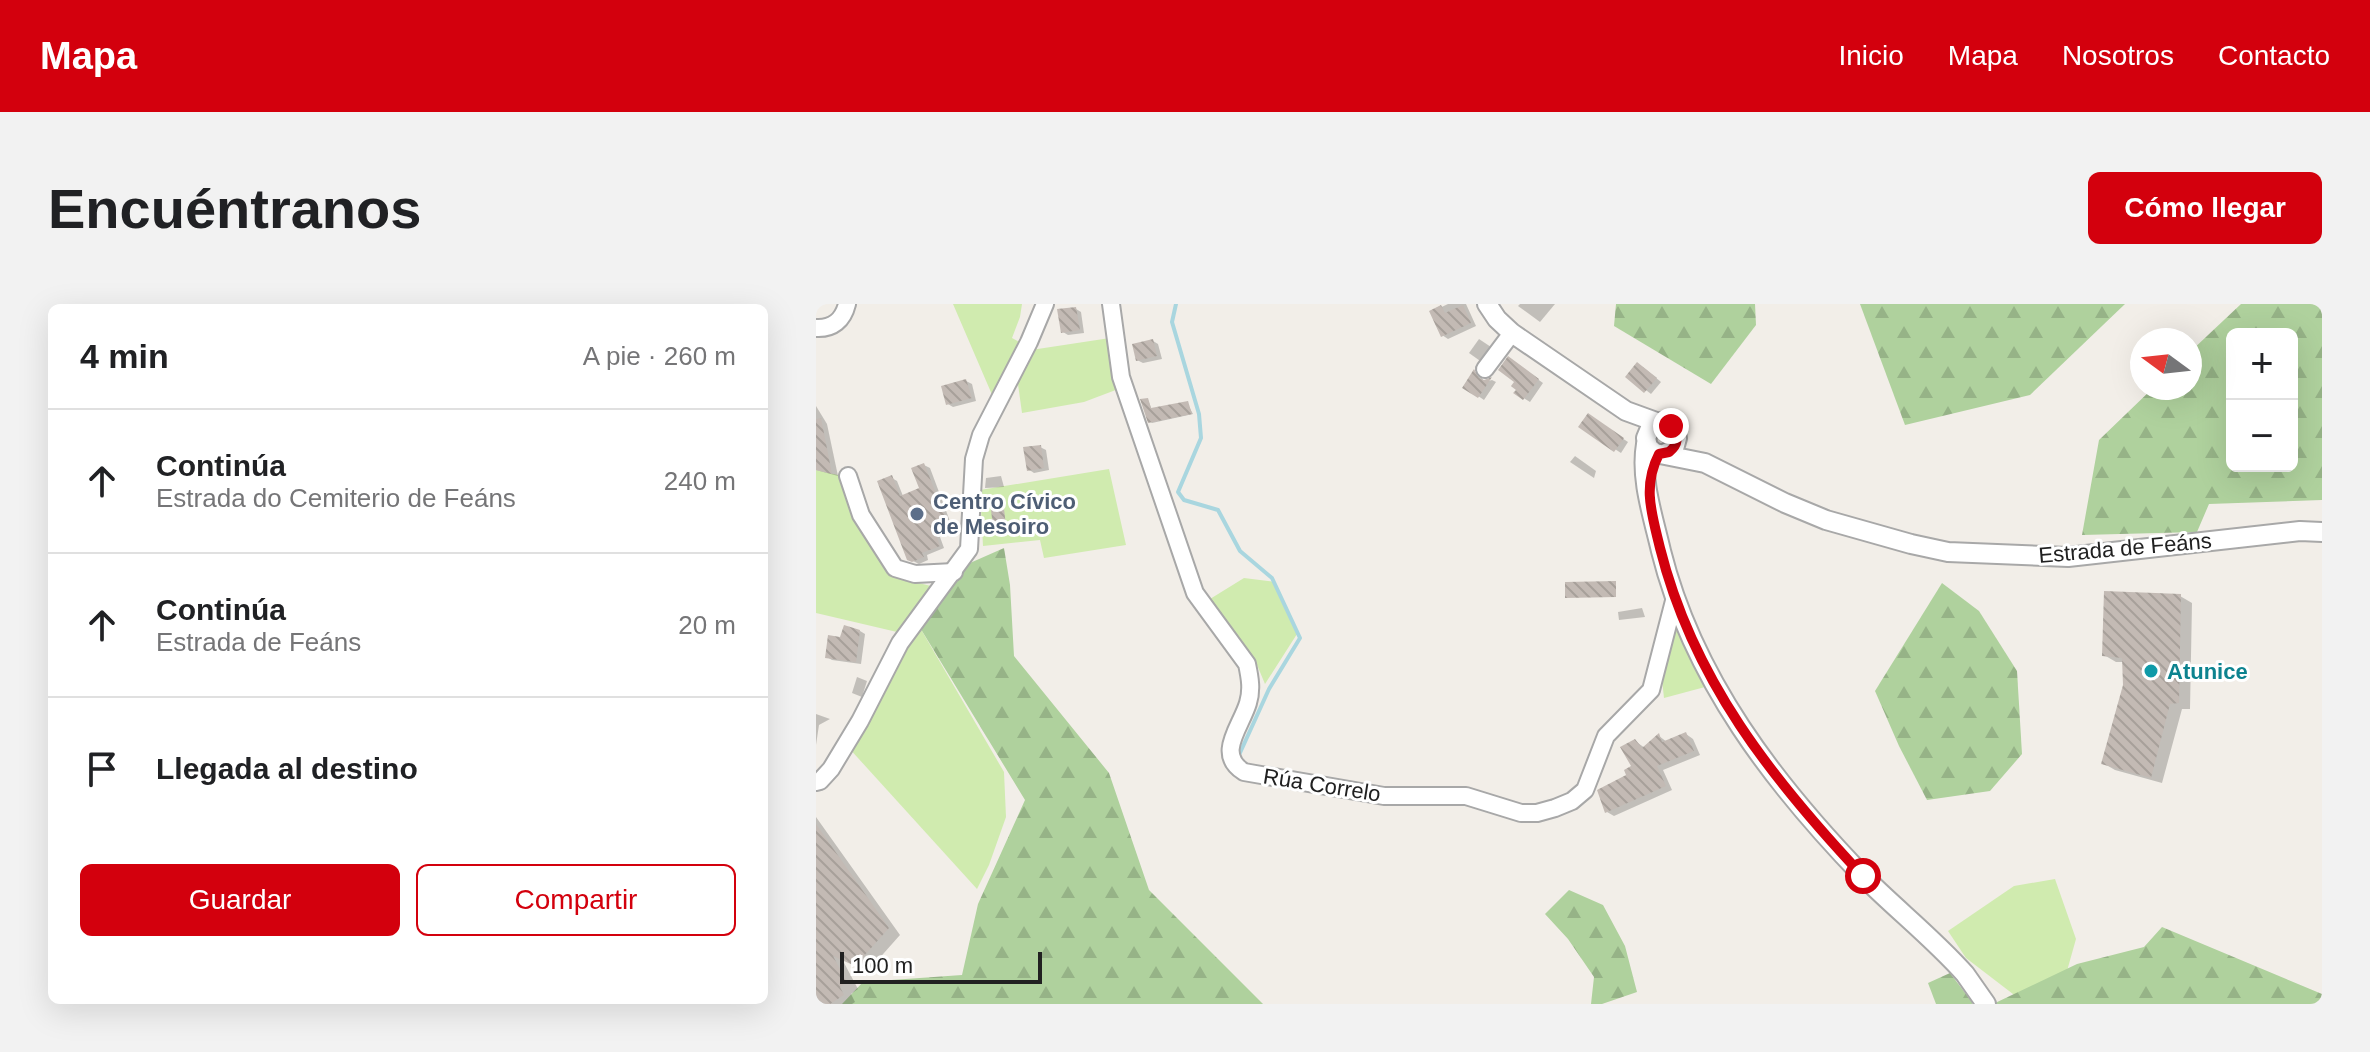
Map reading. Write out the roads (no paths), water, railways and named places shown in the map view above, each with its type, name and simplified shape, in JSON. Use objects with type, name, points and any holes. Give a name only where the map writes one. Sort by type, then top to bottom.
[{"type":"street","points":[[816,328],[830,327],[838,322],[847,304]]},
{"type":"street","points":[[816,782],[831,769],[900,643],[969,549],[974,459],[981,435],[1045,304]]},
{"type":"street","name":"Rúa Correlo","points":[[1111,304],[1121,377],[1195,593],[1247,664],[1250,693],[1229,751],[1233,763],[1244,772],[1384,796],[1466,796],[1521,813],[1555,808],[1572,801],[1585,790],[1606,736],[1651,690],[1675,597]]},
{"type":"street","name":"Estrada de Feáns","points":[[1487,304],[1512,333],[1626,411],[1671,426],[1705,463]]},
{"type":"street","points":[[1485,369],[1512,333]]},
{"type":"street","name":"Estrada de Feáns","points":[[1626,411],[1654,447],[1705,463],[1826,520],[1948,552],[2068,557],[2300,531],[2322,532]]},
{"type":"street","points":[[1659,423],[1651,426],[1654,447],[1649,495],[1668,578],[1714,686],[1746,737],[1785,789],[1867,880],[1964,974],[1986,1004]]},
{"type":"street","points":[[1654,447],[1674,449],[1676,433]]},
{"type":"street","points":[[848,476],[861,515],[895,568],[915,574],[954,572]]},
{"type":"waterway","points":[[1176,304],[1172,322],[1199,414],[1201,438],[1178,492],[1184,500],[1218,510],[1240,551],[1272,578],[1300,638],[1269,689],[1239,755]]},
{"type":"place","name":"Centro Cívico de Mesoiro","points":[[917,514]]},
{"type":"place","name":"Atunice","points":[[2151,671]]}]
